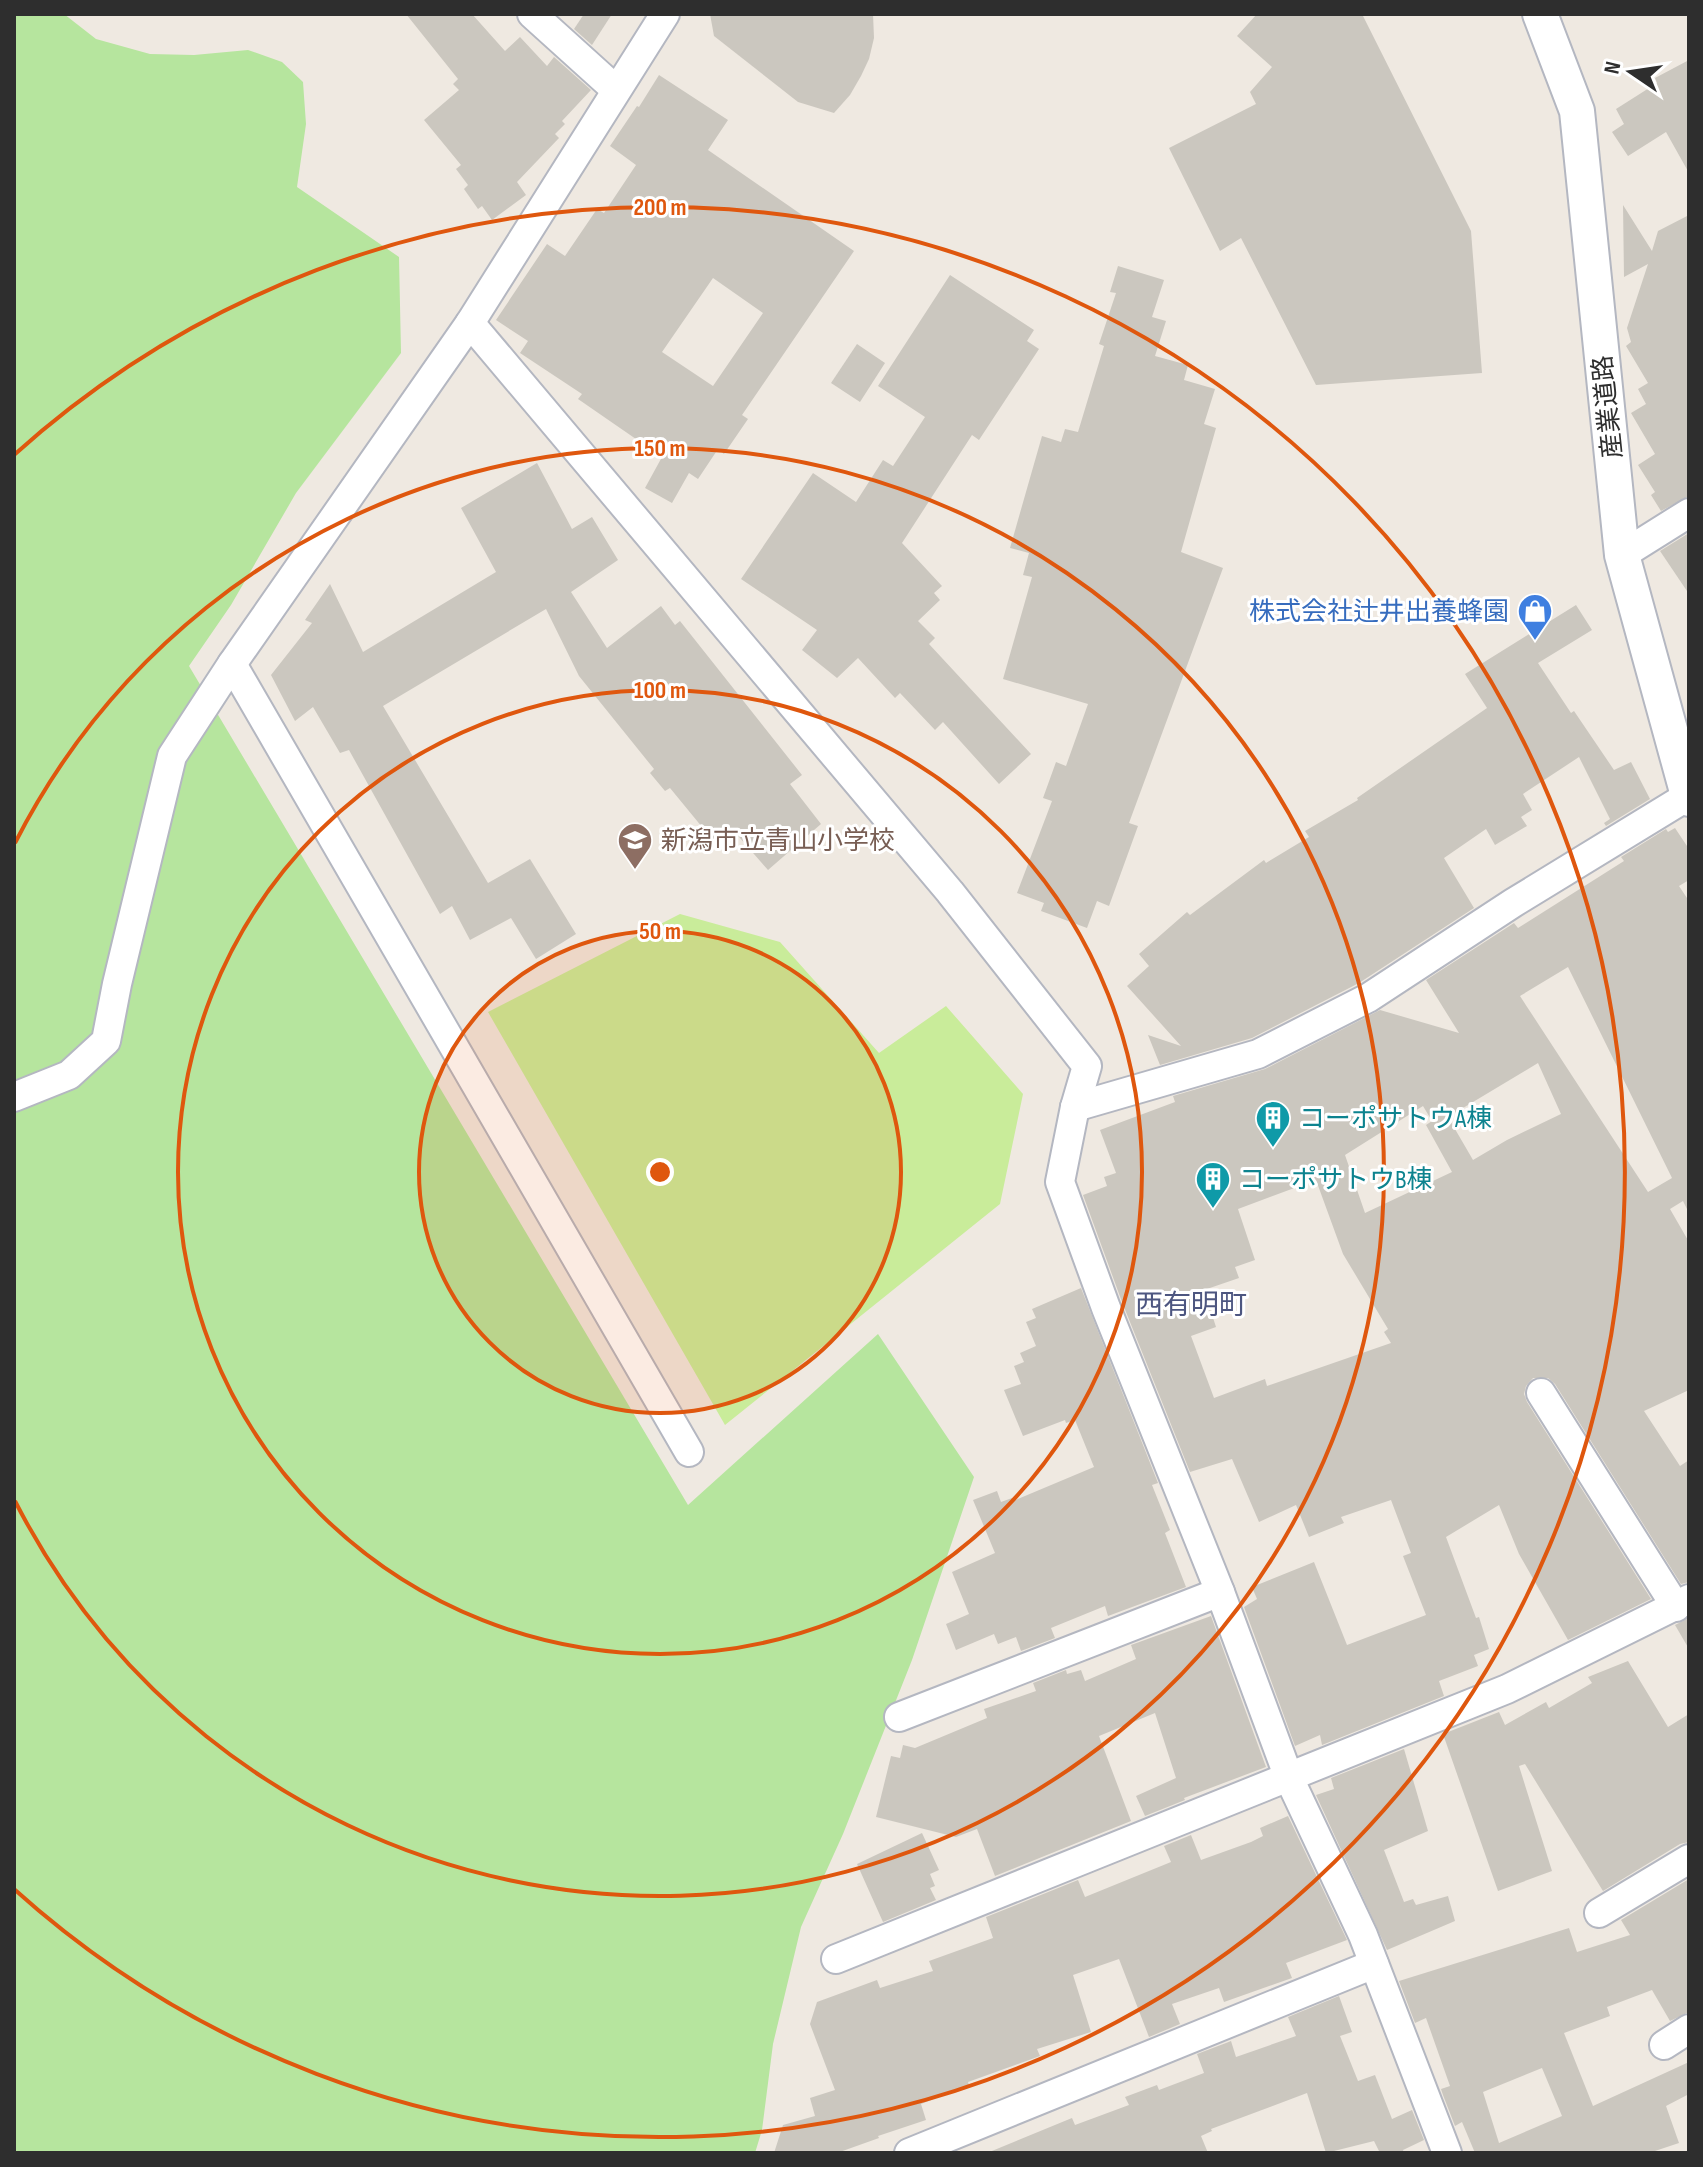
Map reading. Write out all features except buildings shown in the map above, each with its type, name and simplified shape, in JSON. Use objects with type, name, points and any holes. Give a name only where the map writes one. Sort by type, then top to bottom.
[{"type":"street","points":[[532,14],[615,89]]},
{"type":"street","points":[[14,1097],[69,1075],[106,1041],[172,756],[232,664],[470,323],[665,14]]},
{"type":"street","name":"産業道路","points":[[1540,14],[1577,111],[1622,555],[1688,797]]},
{"type":"street","points":[[470,323],[950,892],[1087,1066],[1060,1182],[1289,1778],[1374,1964],[1447,2153]]},
{"type":"street","points":[[1622,555],[1689,513]]},
{"type":"street","points":[[232,664],[689,1452]]},
{"type":"street","points":[[1075,1107],[1258,1054],[1368,998],[1513,903],[1688,797]]},
{"type":"street","points":[[836,1959],[1507,1689],[1683,1603],[1541,1393]]},
{"type":"street","points":[[899,1717],[1220,1592]]},
{"type":"street","points":[[1599,1913],[1689,1859]]},
{"type":"street","points":[[909,2153],[1374,1964]]},
{"type":"street","points":[[1664,2045],[1689,2029]]},
{"type":"green space","points":[[14,14],[64,14],[96,39],[150,54],[194,55],[248,50],[282,62],[303,82],[306,124],[297,187],[399,257],[401,353],[296,493],[231,605],[189,666],[688,1505],[878,1334],[974,1477],[912,1660],[843,1834],[801,1927],[773,2044],[762,2130],[755,2153],[14,2153]]},
{"type":"green space","points":[[680,914],[780,942],[879,1053],[946,1006],[1023,1094],[1000,1204],[725,1425],[488,1012]]},
{"type":"place","name":"株式会社辻井出養蜂園","points":[[1535,642]]},
{"type":"place","name":"新潟市立青山小学校","points":[[635,871]]},
{"type":"place","name":"コーポサトウA棟","points":[[1273,1149]]},
{"type":"place","name":"コーポサトウB棟","points":[[1213,1210]]},
{"type":"district","name":"西有明町","points":[[1191,1304]]}]
